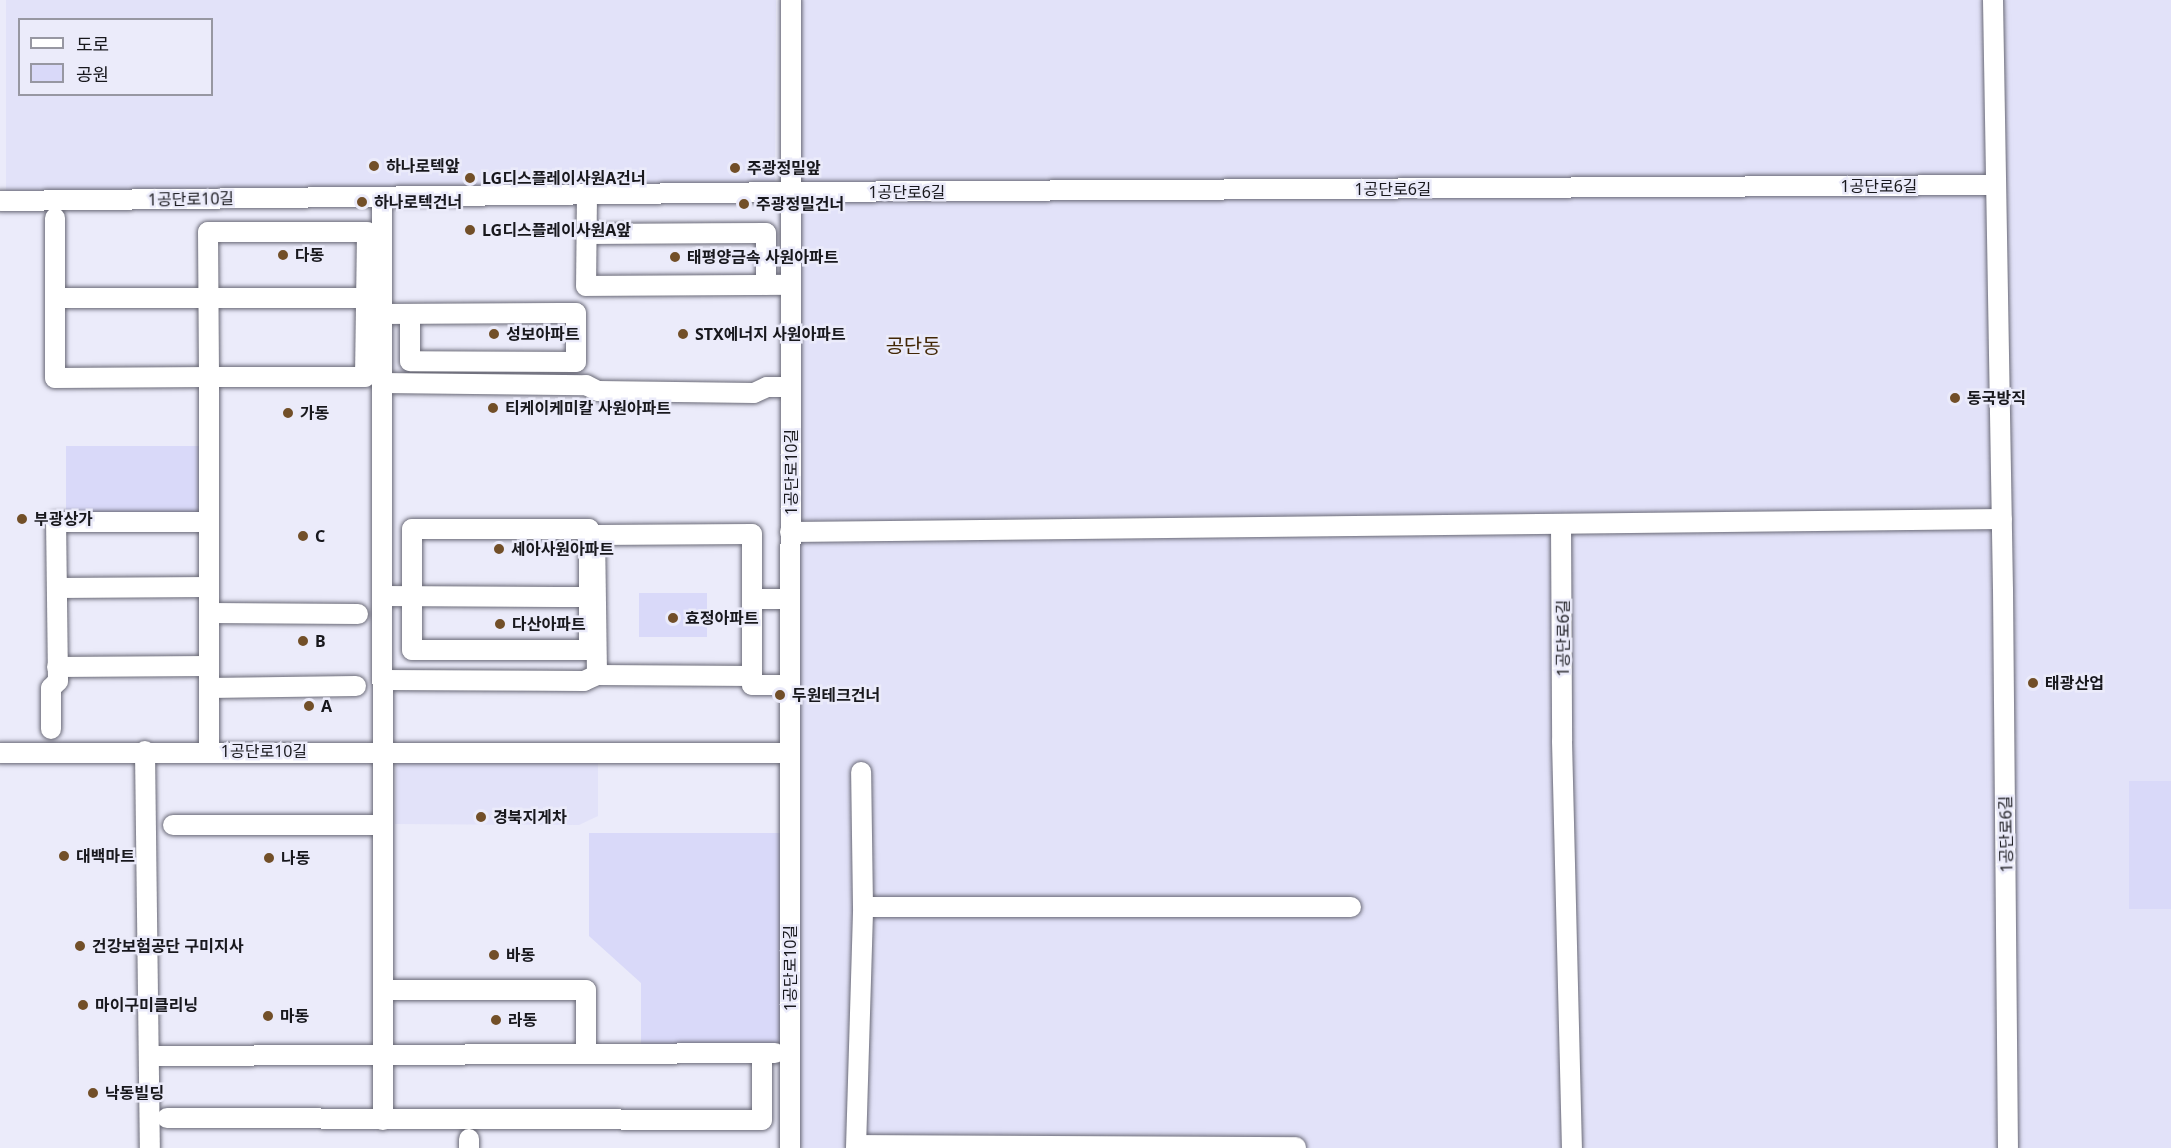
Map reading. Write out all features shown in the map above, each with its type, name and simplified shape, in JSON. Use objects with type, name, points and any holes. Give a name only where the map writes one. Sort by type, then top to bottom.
[{"type":"street","name":"1공단로10길","points":[[790,1148],[791,0]]},
{"type":"street","name":"1공단로6길","points":[[1993,0],[2002,519],[2008,1148]]},
{"type":"street","name":"1공단로6길","points":[[791,192],[1995,185]]},
{"type":"street","name":"1공단로10길","points":[[0,201],[791,192]]},
{"type":"street","points":[[587,194],[586,286],[791,285]]},
{"type":"street","points":[[382,197],[383,1120]]},
{"type":"street","points":[[54,218],[56,378],[209,377],[365,376],[367,232],[208,232],[209,377],[209,751]]},
{"type":"street","points":[[586,234],[766,233],[766,285]]},
{"type":"street","points":[[55,298],[366,298]]},
{"type":"street","points":[[382,314],[576,313],[576,362],[410,361],[410,314]]},
{"type":"street","points":[[382,383],[586,385],[598,391],[754,393],[767,387],[791,387]]},
{"type":"street","points":[[790,532],[2002,519]]},
{"type":"street","points":[[51,729],[51,688],[58,681],[56,522],[209,522]]},
{"type":"street","name":"1공단로6길","points":[[1561,525],[1562,741],[1572,1148]]},
{"type":"street","points":[[412,529],[589,529],[589,597],[589,650],[412,650],[412,529]]},
{"type":"street","points":[[597,675],[596,535],[752,534],[752,685],[790,685]]},
{"type":"street","points":[[57,588],[209,587]]},
{"type":"street","points":[[383,596],[589,597]]},
{"type":"street","points":[[752,599],[790,599]]},
{"type":"street","points":[[209,613],[357,614]]},
{"type":"street","points":[[57,667],[209,666]]},
{"type":"street","points":[[383,680],[584,681],[597,675],[752,676]]},
{"type":"street","points":[[209,688],[356,686]]},
{"type":"street","points":[[145,751],[150,1148]]},
{"type":"street","name":"1공단로10길","points":[[0,753],[383,751],[790,753]]},
{"type":"street","points":[[861,772],[863,907],[857,1147],[1296,1146]]},
{"type":"street","points":[[173,825],[383,825]]},
{"type":"street","points":[[863,907],[1351,907]]},
{"type":"street","points":[[383,990],[586,990],[586,1053]]},
{"type":"street","points":[[149,1056],[771,1053],[762,1120],[167,1118]]},
{"type":"shaded area","points":[[6,0],[776,0],[775,186],[6,193]]},
{"type":"shaded area","points":[[791,0],[2171,0],[2171,1148],[791,1148]]},
{"type":"shaded area","name":"경북지게차","points":[[396,762],[598,763],[598,816],[579,825],[395,824]]},
{"type":"green space","points":[[66,446],[201,446],[201,513],[66,513]]},
{"type":"green space","points":[[639,593],[707,593],[707,637],[639,637]]},
{"type":"green space","points":[[2129,781],[2171,781],[2171,909],[2129,909]]},
{"type":"green space","points":[[589,833],[781,833],[781,1045],[641,1045],[641,983],[589,936]]},
{"type":"place","name":"하나로텍앞","points":[[374,166]]},
{"type":"place","name":"주광정밀앞","points":[[735,168]]},
{"type":"place","name":"LG디스플레이사원A건너","points":[[470,178]]},
{"type":"place","name":"하나로텍건너","points":[[362,202]]},
{"type":"place","name":"주광정밀건너","points":[[744,204]]},
{"type":"place","name":"LG디스플레이사원A앞","points":[[470,230]]},
{"type":"place","name":"다동","points":[[283,255]]},
{"type":"place","name":"태평양금속 사원아파트","points":[[675,257]]},
{"type":"place","name":"성보아파트","points":[[494,334]]},
{"type":"place","name":"STX에너지 사원아파트","points":[[683,334]]},
{"type":"place","name":"동국방직","points":[[1955,398]]},
{"type":"place","name":"티케이케미칼 사원아파트","points":[[493,408]]},
{"type":"place","name":"가동","points":[[288,413]]},
{"type":"place","name":"부광상가","points":[[22,519]]},
{"type":"place","name":"C","points":[[303,536]]},
{"type":"place","name":"세아사원아파트","points":[[499,549]]},
{"type":"place","name":"효정아파트","points":[[673,618]]},
{"type":"place","name":"다산아파트","points":[[500,624]]},
{"type":"place","name":"B","points":[[303,641]]},
{"type":"place","name":"태광산업","points":[[2033,683]]},
{"type":"place","name":"두원테크건너","points":[[780,695]]},
{"type":"place","name":"A","points":[[309,706]]},
{"type":"place","name":"경북지게차","points":[[481,817]]},
{"type":"place","name":"대백마트","points":[[64,856]]},
{"type":"place","name":"나동","points":[[269,858]]},
{"type":"place","name":"건강보험공단 구미지사","points":[[80,946]]},
{"type":"place","name":"바동","points":[[494,955]]},
{"type":"place","name":"마이구미클리닝","points":[[83,1005]]},
{"type":"place","name":"마동","points":[[268,1016]]},
{"type":"place","name":"라동","points":[[496,1020]]},
{"type":"place","name":"낙동빌딩","points":[[93,1093]]},
{"type":"district","name":"공단동","points":[[913,345]]}]
